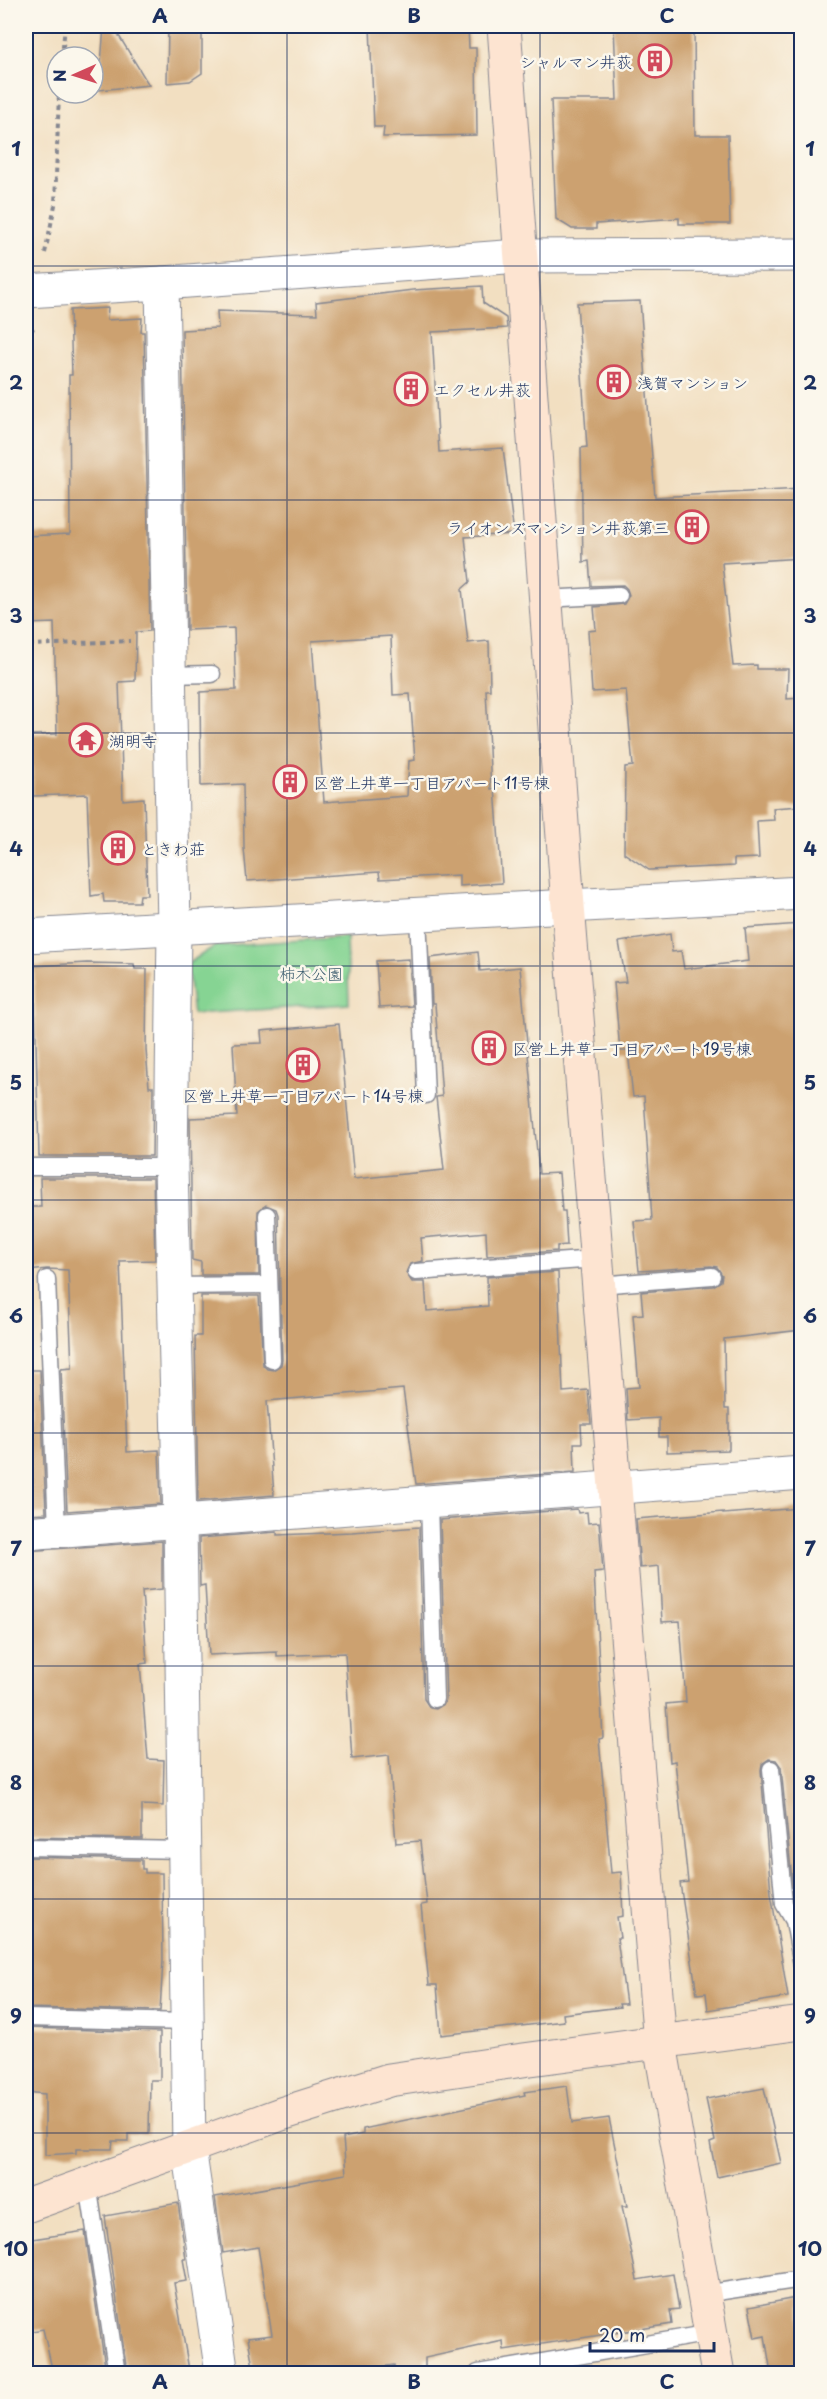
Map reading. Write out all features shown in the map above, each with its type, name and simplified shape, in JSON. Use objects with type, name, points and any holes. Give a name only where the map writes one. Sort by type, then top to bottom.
[{"type":"street","points":[[504,26],[568,906],[660,2044],[718,2373]]},
{"type":"street","points":[[32,290],[162,283],[519,256],[801,255]]},
{"type":"street","points":[[162,283],[174,928],[171,1167],[180,1522],[189,2148],[222,2373]]},
{"type":"street","points":[[26,936],[801,893]]},
{"type":"street","points":[[41,1532],[801,1473]]},
{"type":"street","points":[[26,2206],[281,2114],[389,2080],[801,2024]]},
{"type":"lane","points":[[545,599],[619,595]]},
{"type":"lane","points":[[169,675],[212,674]]},
{"type":"lane","points":[[418,915],[426,1095]]},
{"type":"lane","points":[[26,1167],[171,1167]]},
{"type":"lane","points":[[267,1215],[272,1360]]},
{"type":"lane","points":[[416,1272],[597,1272],[712,1276]]},
{"type":"lane","points":[[41,1532],[47,1279]]},
{"type":"lane","points":[[174,1286],[269,1285]]},
{"type":"lane","points":[[429,1503],[435,1699]]},
{"type":"lane","points":[[771,1769],[784,1904],[794,1921],[801,1965]]},
{"type":"lane","points":[[26,1847],[185,1850]]},
{"type":"lane","points":[[27,2018],[187,2022]]},
{"type":"lane","points":[[88,2184],[117,2373]]},
{"type":"lane","points":[[704,2294],[801,2279]]},
{"type":"lane","points":[[478,2373],[711,2333]]},
{"type":"path","points":[[63,45],[65,26]]},
{"type":"path","points":[[32,290],[54,205],[58,105]]},
{"type":"path","points":[[29,645],[168,639]]},
{"type":"green space","name":"柿木公園","points":[[347,937],[349,1004],[193,1014],[187,964],[215,946]]},
{"type":"building","points":[[104,26],[113,26],[149,85],[105,89],[105,45],[103,45]]},
{"type":"building","points":[[168,26],[202,26],[202,73],[190,81],[167,83]]},
{"type":"building","points":[[370,26],[468,26],[469,48],[476,48],[477,135],[383,137],[384,127],[374,127]]},
{"type":"building","points":[[614,26],[694,26],[695,135],[728,135],[730,224],[679,224],[679,218],[596,224],[596,229],[572,229],[556,219],[551,100],[617,100]]},
{"type":"building","points":[[482,286],[483,303],[506,318],[507,328],[432,332],[439,452],[503,448],[514,534],[465,537],[470,582],[462,589],[468,643],[489,641],[490,690],[486,690],[491,789],[495,788],[502,883],[459,886],[459,875],[380,879],[379,872],[247,881],[243,784],[201,786],[200,692],[236,690],[234,628],[187,630],[182,330],[218,328],[217,311],[317,314],[316,302],[413,290]],"holes":[[[391,636],[393,695],[410,694],[415,760],[409,761],[407,796],[324,802],[312,641]]]},
{"type":"building","points":[[640,301],[655,497],[801,489],[801,558],[722,563],[733,666],[757,665],[757,669],[788,669],[787,699],[801,698],[801,806],[773,808],[774,820],[757,821],[759,858],[734,859],[734,866],[649,870],[624,853],[625,767],[633,766],[626,690],[592,692],[588,631],[596,630],[594,607],[624,604],[629,595],[623,585],[591,586],[589,561],[583,562],[581,448],[587,447],[577,303]]},
{"type":"building","points":[[108,308],[107,320],[142,318],[141,332],[144,332],[150,631],[136,632],[135,681],[119,682],[123,800],[144,798],[147,895],[140,895],[139,902],[104,902],[103,894],[91,896],[87,794],[33,796],[31,735],[57,734],[54,623],[26,624],[26,536],[70,534],[69,375],[72,375],[70,310]]},
{"type":"building","points":[[801,924],[801,1052],[798,1052],[801,1098],[801,1330],[724,1339],[725,1409],[729,1409],[729,1450],[667,1452],[667,1437],[659,1437],[659,1418],[628,1420],[626,1388],[639,1387],[633,1315],[643,1314],[641,1292],[713,1286],[721,1281],[722,1275],[717,1267],[711,1266],[639,1271],[634,1221],[652,1220],[644,1096],[633,1097],[628,1051],[620,1051],[614,983],[626,982],[619,942],[670,934],[672,952],[681,951],[684,969],[748,961],[745,928]]},
{"type":"building","points":[[478,952],[480,971],[520,967],[539,1174],[559,1173],[567,1245],[557,1246],[557,1251],[487,1256],[486,1232],[421,1238],[423,1261],[410,1264],[406,1273],[412,1282],[425,1282],[427,1311],[488,1306],[487,1277],[558,1272],[563,1392],[588,1390],[591,1424],[581,1424],[582,1443],[574,1443],[575,1472],[416,1484],[403,1389],[267,1401],[274,1495],[198,1501],[195,1336],[201,1336],[201,1296],[259,1296],[263,1365],[273,1370],[281,1365],[282,1360],[276,1209],[266,1205],[258,1211],[259,1275],[201,1275],[201,1262],[192,1260],[190,1118],[237,1116],[233,1044],[262,1043],[261,1031],[339,1024],[354,1179],[444,1170],[436,1097],[442,1096],[435,1004],[432,1004],[430,958]]},
{"type":"building","points":[[409,959],[412,1006],[379,1008],[376,961]]},
{"type":"building","points":[[87,963],[134,964],[135,969],[147,969],[146,1050],[149,1087],[153,1087],[152,1156],[39,1156],[34,966]]},
{"type":"building","points":[[40,1178],[153,1178],[155,1260],[120,1261],[127,1452],[159,1450],[161,1504],[67,1511],[61,1369],[72,1368],[68,1270],[28,1271],[26,1207],[41,1207]]},
{"type":"building","points":[[26,1370],[40,1370],[46,1513],[26,1514]]},
{"type":"building","points":[[801,1508],[801,1889],[793,1890],[781,1767],[776,1760],[769,1759],[762,1764],[761,1770],[771,1893],[788,1997],[708,2010],[706,1993],[697,1994],[680,1883],[688,1882],[675,1761],[670,1762],[666,1704],[686,1702],[680,1621],[662,1622],[659,1566],[640,1568],[636,1519]]},
{"type":"building","points":[[577,1509],[578,1513],[587,1512],[588,1523],[599,1522],[603,1571],[594,1572],[603,1738],[599,1739],[611,1873],[621,1872],[623,1916],[617,1917],[620,1938],[617,1938],[626,2004],[619,2004],[620,2007],[563,2014],[564,2021],[441,2035],[437,1985],[429,1985],[421,1905],[427,1904],[420,1841],[396,1843],[389,1755],[352,1759],[345,1653],[277,1656],[277,1652],[209,1655],[205,1585],[200,1586],[199,1538],[277,1532],[277,1535],[419,1527],[424,1699],[430,1708],[436,1709],[444,1704],[446,1699],[440,1520]]},
{"type":"building","points":[[162,1541],[162,1589],[142,1591],[147,1663],[140,1664],[148,1759],[164,1760],[163,1806],[142,1805],[142,1839],[26,1837],[26,1697],[29,1696],[26,1551]]},
{"type":"building","points":[[26,1857],[142,1860],[142,1869],[145,1869],[145,1873],[162,1873],[163,1960],[160,2011],[26,2008]]},
{"type":"building","points":[[26,2028],[160,2032],[160,2080],[150,2080],[149,2134],[128,2134],[128,2141],[113,2141],[112,2149],[76,2149],[76,2153],[45,2155],[45,2094],[26,2092]]},
{"type":"building","points":[[567,2086],[572,2123],[609,2118],[627,2206],[622,2206],[637,2280],[673,2274],[679,2309],[670,2310],[672,2324],[504,2350],[503,2341],[425,2358],[425,2373],[395,2373],[394,2365],[336,2373],[254,2373],[248,2338],[272,2335],[258,2247],[223,2253],[215,2197],[346,2174],[343,2138],[363,2134],[363,2129],[525,2095],[524,2092]]},
{"type":"building","points":[[764,2088],[781,2163],[717,2177],[710,2143],[715,2141],[706,2099]]},
{"type":"building","points":[[178,2203],[187,2281],[174,2283],[189,2370],[170,2373],[127,2373],[105,2216]]},
{"type":"building","points":[[85,2231],[106,2373],[53,2373],[43,2329],[26,2332],[26,2240]]},
{"type":"building","points":[[801,2297],[801,2373],[771,2373],[765,2336],[755,2338],[749,2307]]},
{"type":"place","name":"シャルマン井荻","points":[[655,61]]},
{"type":"place","name":"浅賀マンション","points":[[614,382]]},
{"type":"place","name":"エクセル井荻","points":[[411,389]]},
{"type":"place","name":"ライオンズマンション井荻第三","points":[[692,527]]},
{"type":"place","name":"湖明寺","points":[[86,740]]},
{"type":"place","name":"区営上井草一丁目アパート11号棟","points":[[290,782]]},
{"type":"place","name":"ときわ荘","points":[[118,848]]},
{"type":"place","name":"区営上井草一丁目アパート19号棟","points":[[489,1048]]},
{"type":"place","name":"区営上井草一丁目アパート14号棟","points":[[303,1065]]}]
